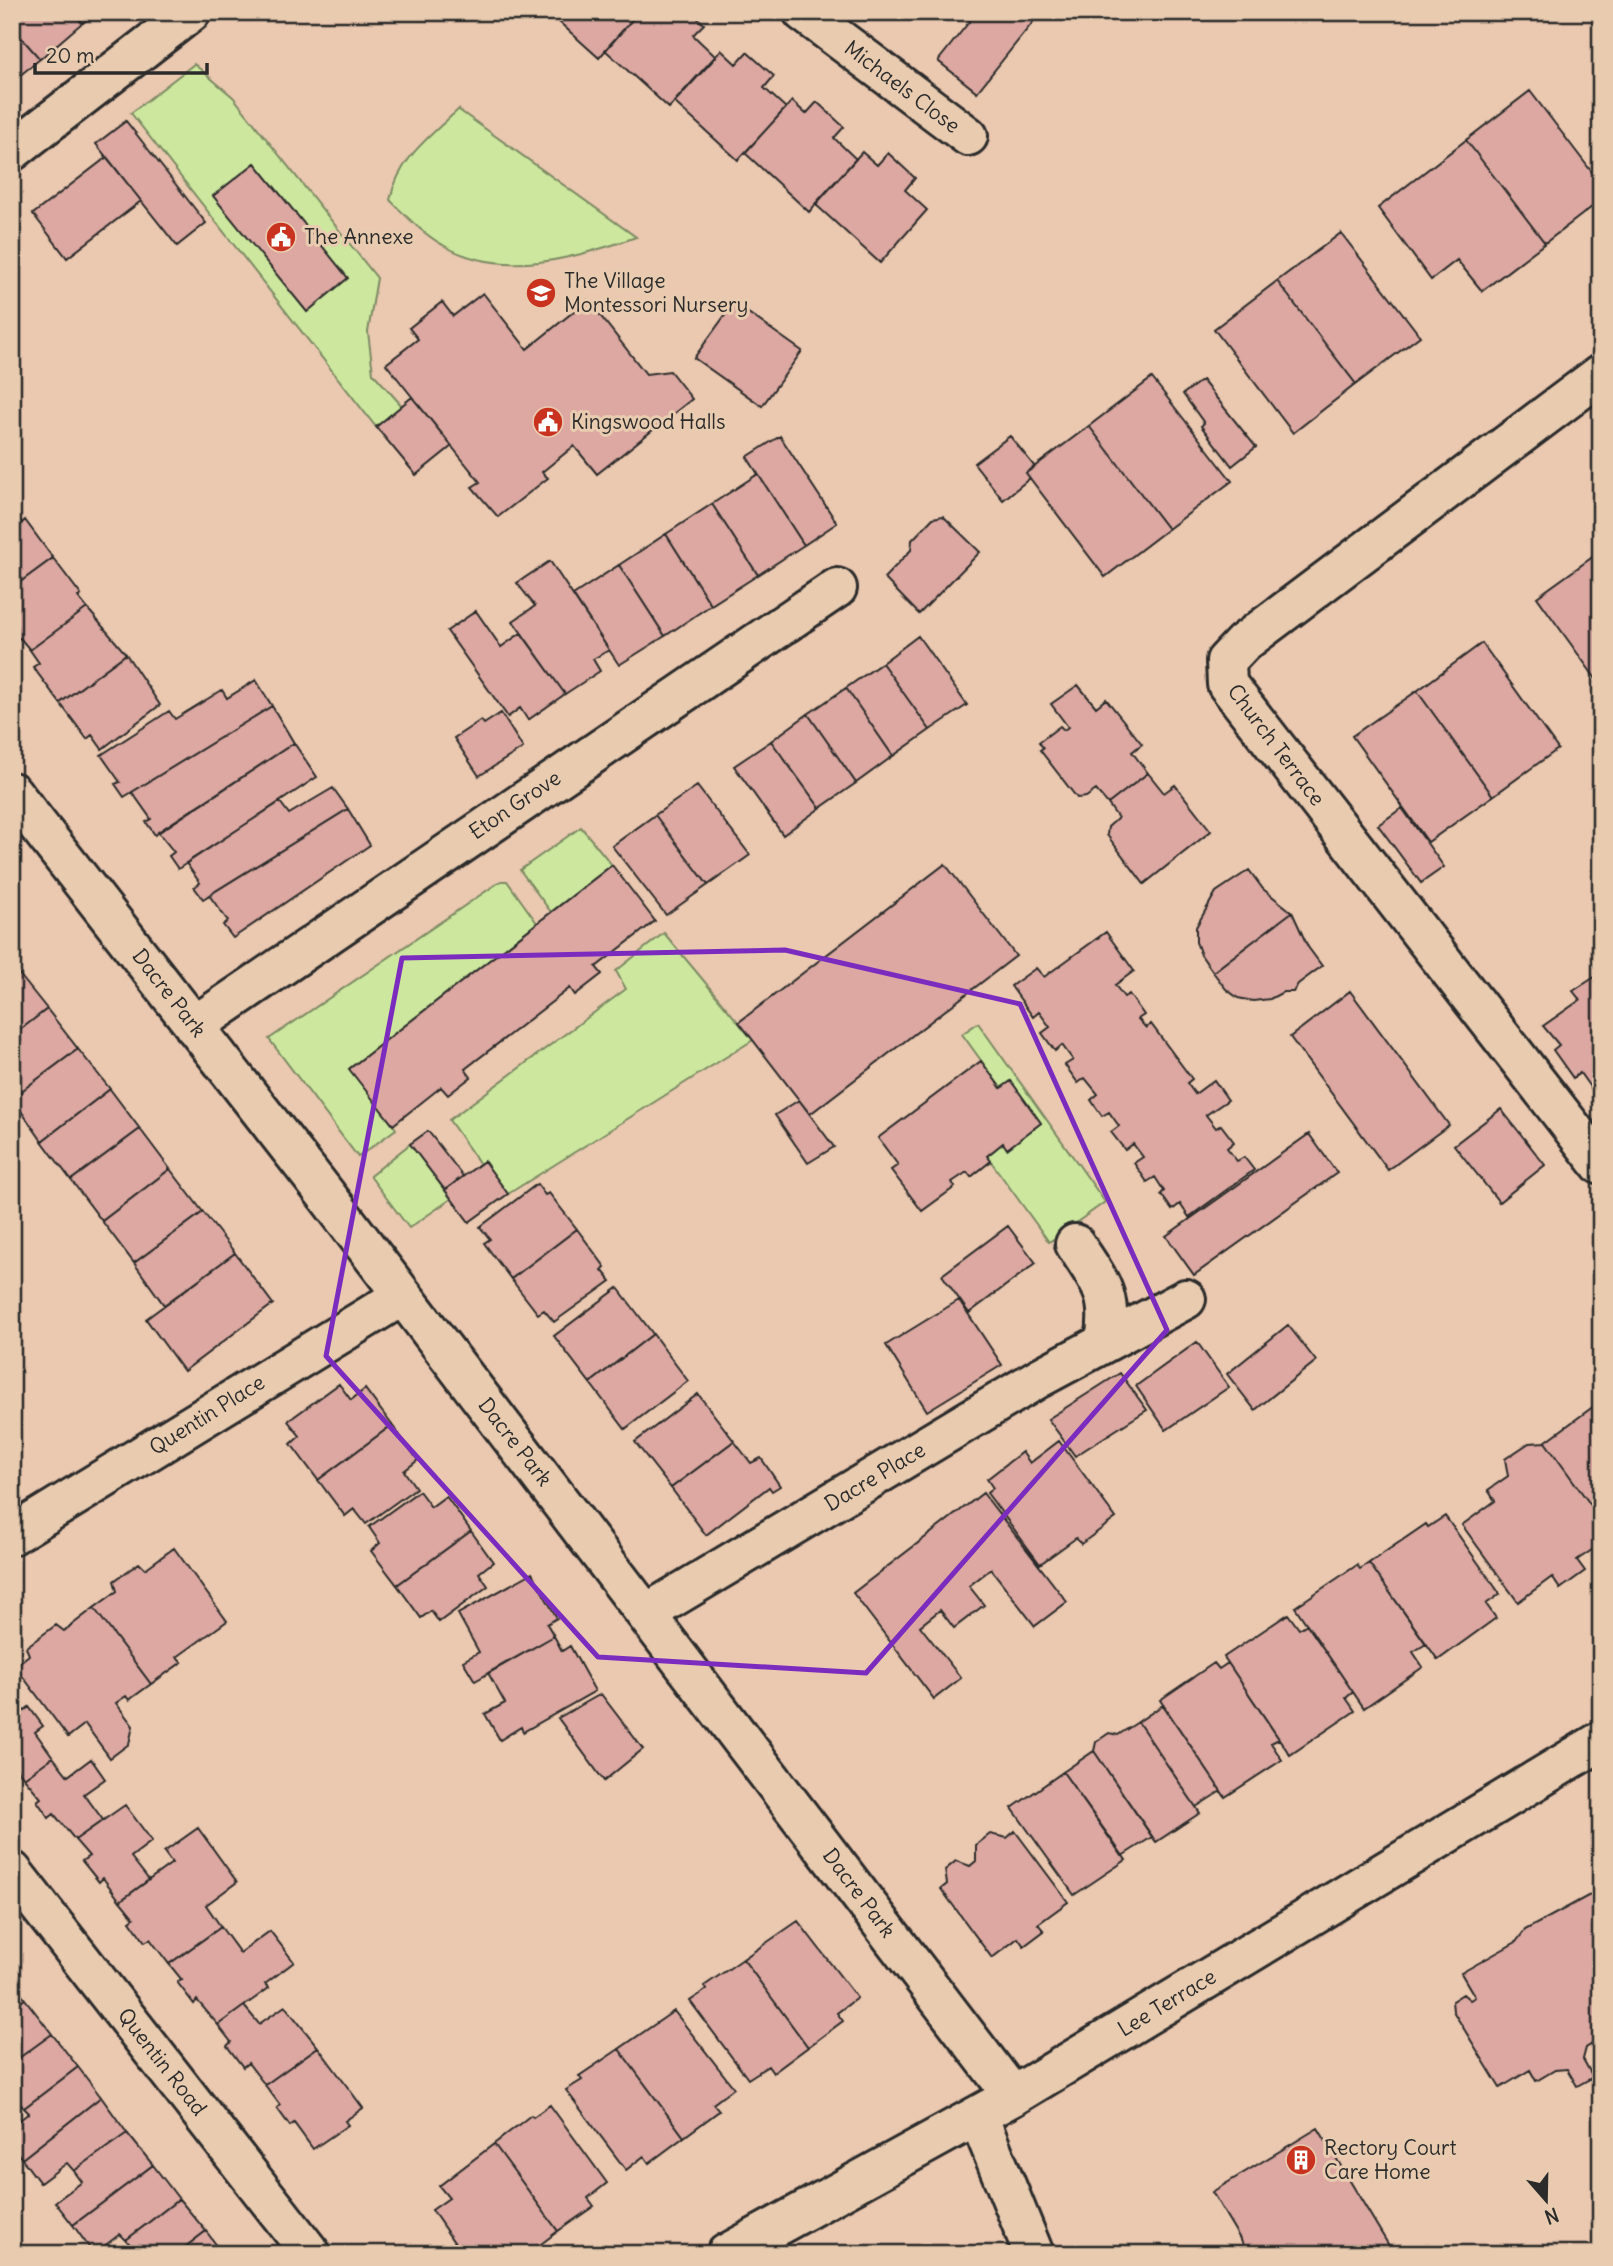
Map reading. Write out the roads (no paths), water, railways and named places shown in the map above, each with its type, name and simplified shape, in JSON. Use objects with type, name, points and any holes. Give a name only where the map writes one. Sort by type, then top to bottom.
[{"type":"street","points":[[12,151],[191,12]]},
{"type":"street","name":"Michaels Close","points":[[803,12],[968,136]]},
{"type":"street","name":"Church Terrace","points":[[1601,373],[1242,643],[1226,661],[1227,684],[1235,695],[1601,1165]]},
{"type":"street","name":"Eton Grove","points":[[194,1026],[837,588]]},
{"type":"street","name":"Dacre Park","points":[[12,792],[647,1614],[1013,2096]]},
{"type":"street","points":[[1075,1244],[1102,1286],[1110,1312],[1105,1342]]},
{"type":"street","name":"Quentin Place","points":[[12,1535],[402,1296]]},
{"type":"street","name":"Dacre Place","points":[[647,1614],[1039,1378],[1186,1299]]},
{"type":"street","name":"Lee Terrace","points":[[726,2254],[1013,2096],[1601,1741]]},
{"type":"street","name":"Quentin Road","points":[[12,1871],[311,2254]]},
{"type":"street","points":[[978,2116],[1034,2254]]},
{"type":"place","name":"The Annexe","points":[[281,237]]},
{"type":"place","name":"The Village Montessori Nursery","points":[[541,293]]},
{"type":"place","name":"Kingswood Halls","points":[[548,422]]},
{"type":"place","name":"Rectory Court Care Home","points":[[1301,2160]]}]
